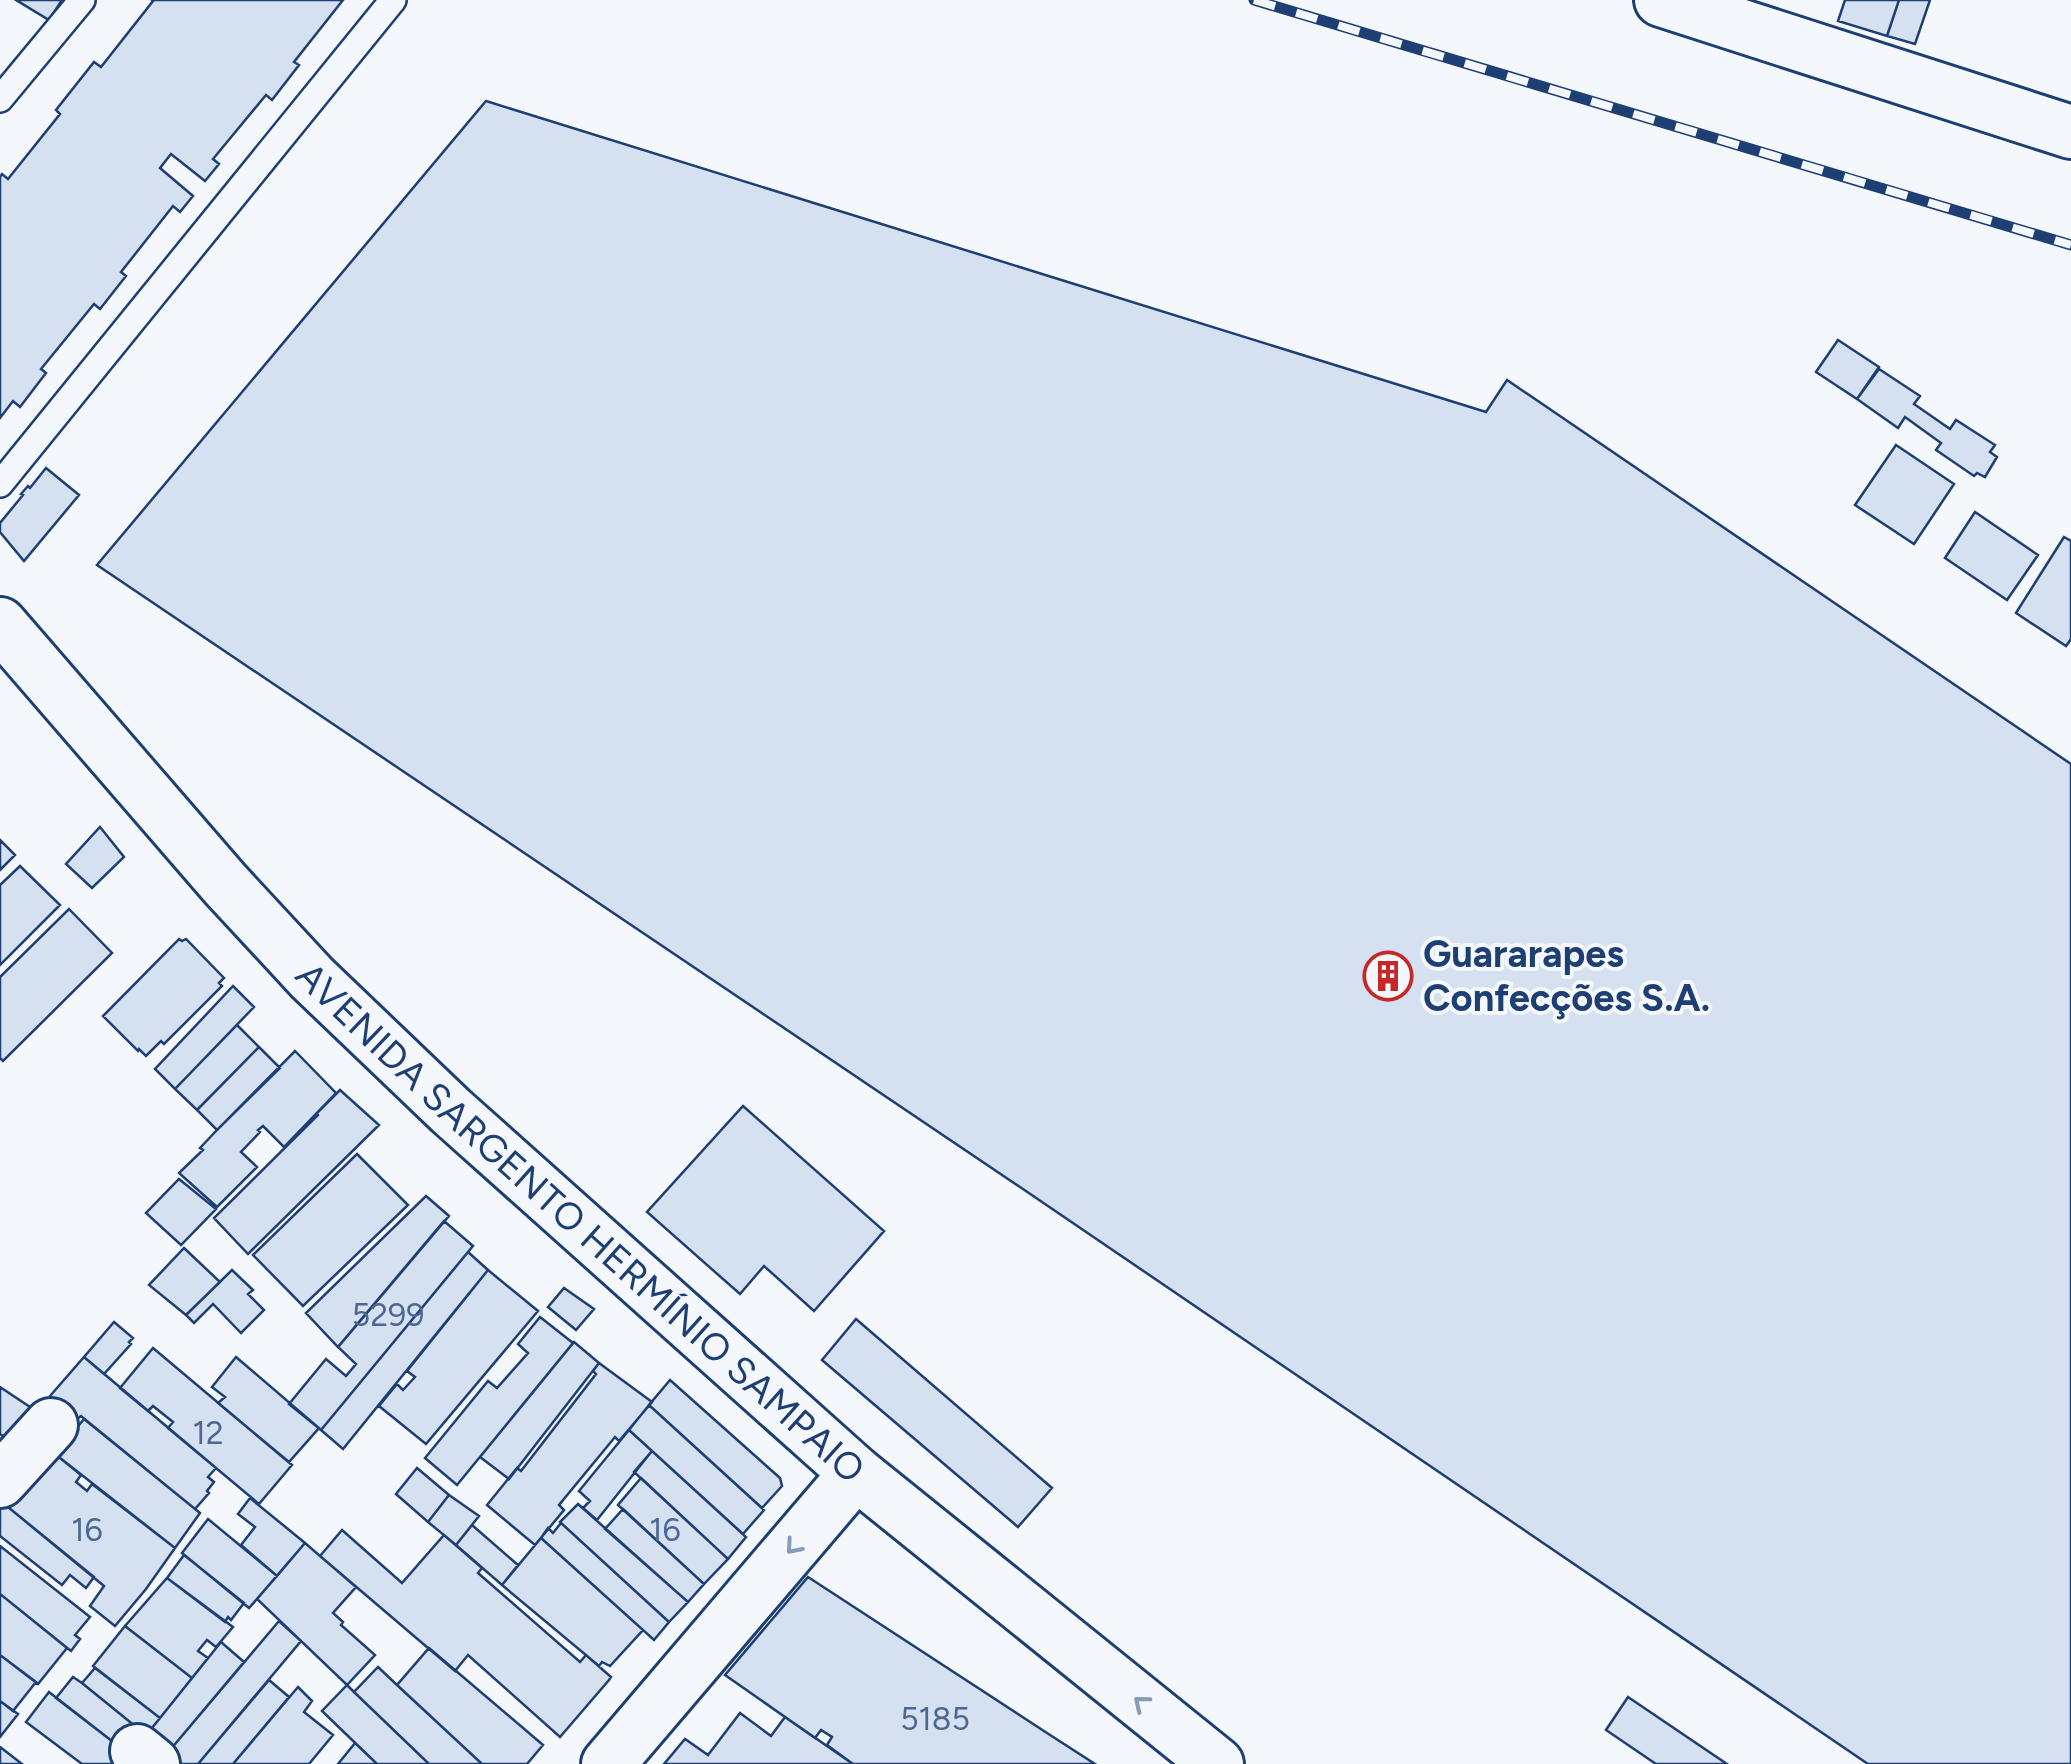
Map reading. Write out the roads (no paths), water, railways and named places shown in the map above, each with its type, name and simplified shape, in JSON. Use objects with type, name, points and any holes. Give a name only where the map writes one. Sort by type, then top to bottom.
[{"type":"street","points":[[1661,0],[1793,20],[2071,132]]},
{"type":"street","name":"AVENIDA SARGENTO HERMÍNIO SAMPAIO","points":[[0,624],[225,884],[312,978],[451,1111],[856,1473],[1217,1764]]},
{"type":"street","points":[[0,1481],[51,1425]]},
{"type":"street","points":[[608,1764],[856,1473]]},
{"type":"lane","points":[[0,99],[82,0]]},
{"type":"lane","points":[[0,484],[392,0]]},
{"type":"railway","points":[[1254,0],[2071,245]]},
{"type":"place","name":"Guararapes Confecções S.A.","points":[[1388,976]]}]
